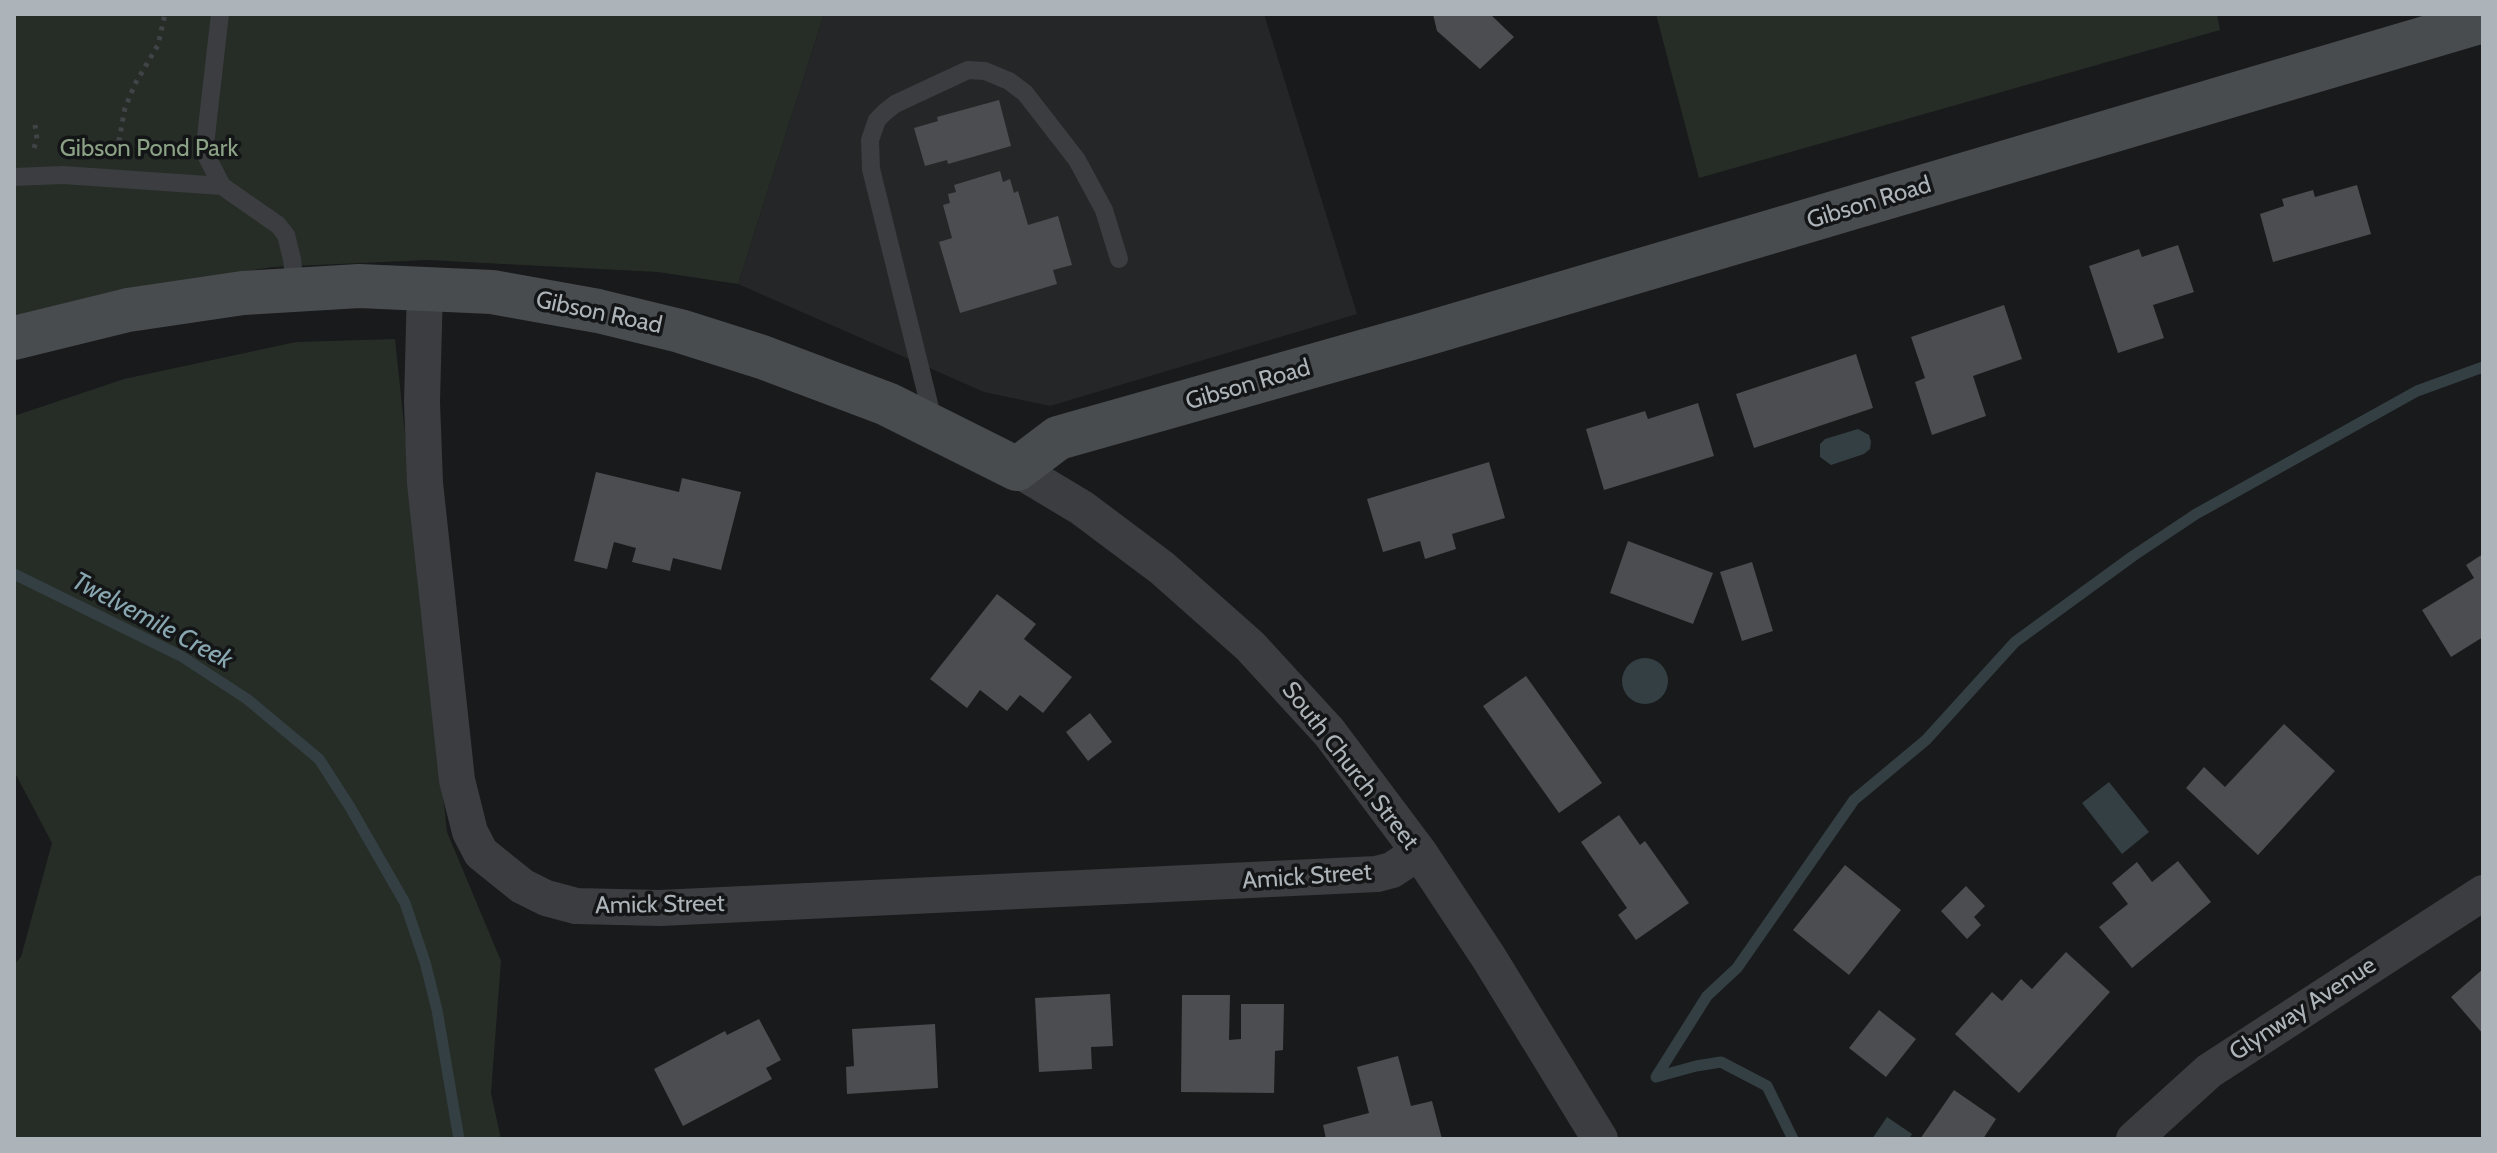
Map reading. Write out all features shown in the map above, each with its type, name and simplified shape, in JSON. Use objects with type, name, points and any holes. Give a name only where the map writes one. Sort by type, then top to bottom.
[{"type":"street","name":"Gibson Road","points":[[14,338],[128,310],[214,296],[295,289],[425,288],[492,292],[548,301],[680,331],[825,379],[887,404],[1017,469],[1058,438],[1422,335],[2483,21]]},
{"type":"street","name":"Amick Street","points":[[425,288],[422,402],[425,483],[457,780],[470,832],[481,853],[522,886],[546,898],[576,906],[660,908],[1377,874],[1392,870],[1419,852]]},
{"type":"street","name":"South Church Street","points":[[1017,469],[1082,508],[1144,553],[1250,646],[1329,732],[1419,852],[1489,958],[1600,1139]]},
{"type":"street","name":"Glynway Avenue","points":[[2134,1139],[2209,1071],[2483,893]]},
{"type":"lane","points":[[220,14],[205,145],[209,166],[222,186],[278,225],[286,235],[295,289]]},
{"type":"lane","points":[[934,427],[871,169],[870,140],[877,120],[885,112],[907,98],[968,70],[985,71],[1009,81],[1025,93],[1077,160],[1104,210],[1119,259]]},
{"type":"lane","points":[[14,177],[63,175],[222,186]]},
{"type":"path","points":[[115,162],[125,108],[158,45],[165,14]]},
{"type":"shaded area","points":[[824,14],[1264,14],[1357,314],[1050,406],[984,392],[738,284]]},
{"type":"shaded area","points":[[1858,429],[1869,435],[1871,442],[1870,449],[1864,454],[1831,465],[1820,457],[1820,444],[1825,439]]},
{"type":"shaded area","points":[[1645,658],[1661,665],[1668,681],[1661,697],[1645,704],[1629,697],[1622,681],[1629,665]]},
{"type":"shaded area","points":[[2109,782],[2149,832],[2122,854],[2082,803]]},
{"type":"shaded area","points":[[1887,1117],[1912,1134],[1909,1139],[1872,1139]]},
{"type":"green space","name":"Gibson Pond Park","points":[[14,14],[824,14],[738,284],[658,272],[427,260],[273,267],[119,290],[14,316]]},
{"type":"green space","points":[[1656,14],[2217,14],[2220,30],[1699,178]]},
{"type":"green space","points":[[395,339],[447,832],[501,961],[491,1093],[501,1139],[14,1139],[14,964],[21,957],[52,843],[14,771],[14,416],[124,379],[296,342]]},
{"type":"building","points":[[1433,14],[1490,14],[1514,37],[1480,69],[1437,31]]},
{"type":"building","points":[[999,100],[1011,146],[948,164],[947,160],[925,166],[914,128],[938,121],[937,117]]},
{"type":"building","points":[[1000,171],[1003,182],[1010,179],[1014,193],[1018,191],[1028,225],[1058,216],[1072,265],[1053,270],[1057,284],[960,313],[939,242],[952,238],[943,205],[950,203],[948,194],[956,192],[954,185]]},
{"type":"building","points":[[2357,185],[2371,234],[2273,262],[2260,214],[2284,206],[2282,199],[2313,190],[2315,197]]},
{"type":"building","points":[[2178,245],[2194,292],[2153,305],[2164,338],[2118,353],[2089,266],[2139,249],[2142,257]]},
{"type":"building","points":[[2004,305],[2022,359],[1973,376],[1986,416],[1932,435],[1915,382],[1925,378],[1911,337]]},
{"type":"building","points":[[1856,354],[1873,408],[1754,448],[1736,394]]},
{"type":"building","points":[[1698,403],[1714,456],[1604,490],[1586,429],[1645,411],[1648,419]]},
{"type":"building","points":[[1489,462],[1505,518],[1452,534],[1456,549],[1425,559],[1420,541],[1383,552],[1367,499]]},
{"type":"building","points":[[596,472],[679,492],[682,478],[741,492],[721,570],[673,558],[670,571],[632,562],[636,548],[614,542],[607,569],[574,561]]},
{"type":"building","points":[[1628,541],[1713,573],[1693,624],[1610,593]]},
{"type":"building","points":[[2483,554],[2483,637],[2451,657],[2422,610],[2474,578],[2466,565]]},
{"type":"building","points":[[1752,562],[1773,631],[1742,641],[1720,572]]},
{"type":"building","points":[[997,594],[1036,624],[1024,639],[1072,677],[1043,713],[1020,695],[1007,711],[980,690],[967,708],[930,679]]},
{"type":"building","points":[[1526,676],[1602,783],[1559,813],[1483,706]]},
{"type":"building","points":[[1090,713],[1112,742],[1088,761],[1066,732]]},
{"type":"building","points":[[2284,724],[2335,771],[2258,855],[2186,788],[2204,767],[2225,787]]},
{"type":"building","points":[[1619,815],[1640,845],[1645,841],[1689,903],[1636,940],[1618,915],[1627,908],[1581,842]]},
{"type":"building","points":[[2178,861],[2211,902],[2132,968],[2099,927],[2128,904],[2112,883],[2137,862],[2152,882]]},
{"type":"building","points":[[1845,865],[1901,910],[1849,975],[1793,930]]},
{"type":"building","points":[[1966,886],[1985,906],[1974,917],[1981,925],[1967,939],[1941,911]]},
{"type":"building","points":[[2066,952],[2110,992],[2019,1093],[1955,1034],[1992,992],[2002,1001],[2021,979],[2032,989]]},
{"type":"building","points":[[2483,969],[2483,1034],[2451,997]]},
{"type":"building","points":[[1110,994],[1113,1046],[1091,1047],[1092,1069],[1039,1072],[1035,998]]},
{"type":"building","points":[[1182,995],[1230,995],[1229,1040],[1241,1039],[1241,1004],[1284,1004],[1283,1050],[1275,1051],[1274,1093],[1181,1092]]},
{"type":"building","points":[[1879,1010],[1916,1039],[1886,1077],[1849,1048]]},
{"type":"building","points":[[759,1019],[781,1060],[766,1068],[772,1079],[683,1126],[654,1069],[725,1031],[727,1035]]},
{"type":"building","points":[[935,1024],[938,1088],[847,1094],[846,1067],[854,1066],[852,1029]]},
{"type":"building","points":[[1398,1056],[1411,1106],[1432,1101],[1442,1139],[1326,1139],[1323,1125],[1369,1113],[1357,1067]]},
{"type":"building","points":[[1954,1090],[1996,1119],[1983,1139],[1920,1139]]},
{"type":"waterway","points":[[1656,1077],[1707,996],[1737,968],[1854,800],[1926,740],[2015,642],[2196,514],[2417,391],[2483,367]]},
{"type":"waterway","name":"Twelvemile Creek","points":[[14,574],[181,656],[247,699],[319,759],[405,903],[437,1010],[459,1139]]},
{"type":"waterway","points":[[1656,1077],[1721,1062],[1767,1086],[1793,1139]]}]
